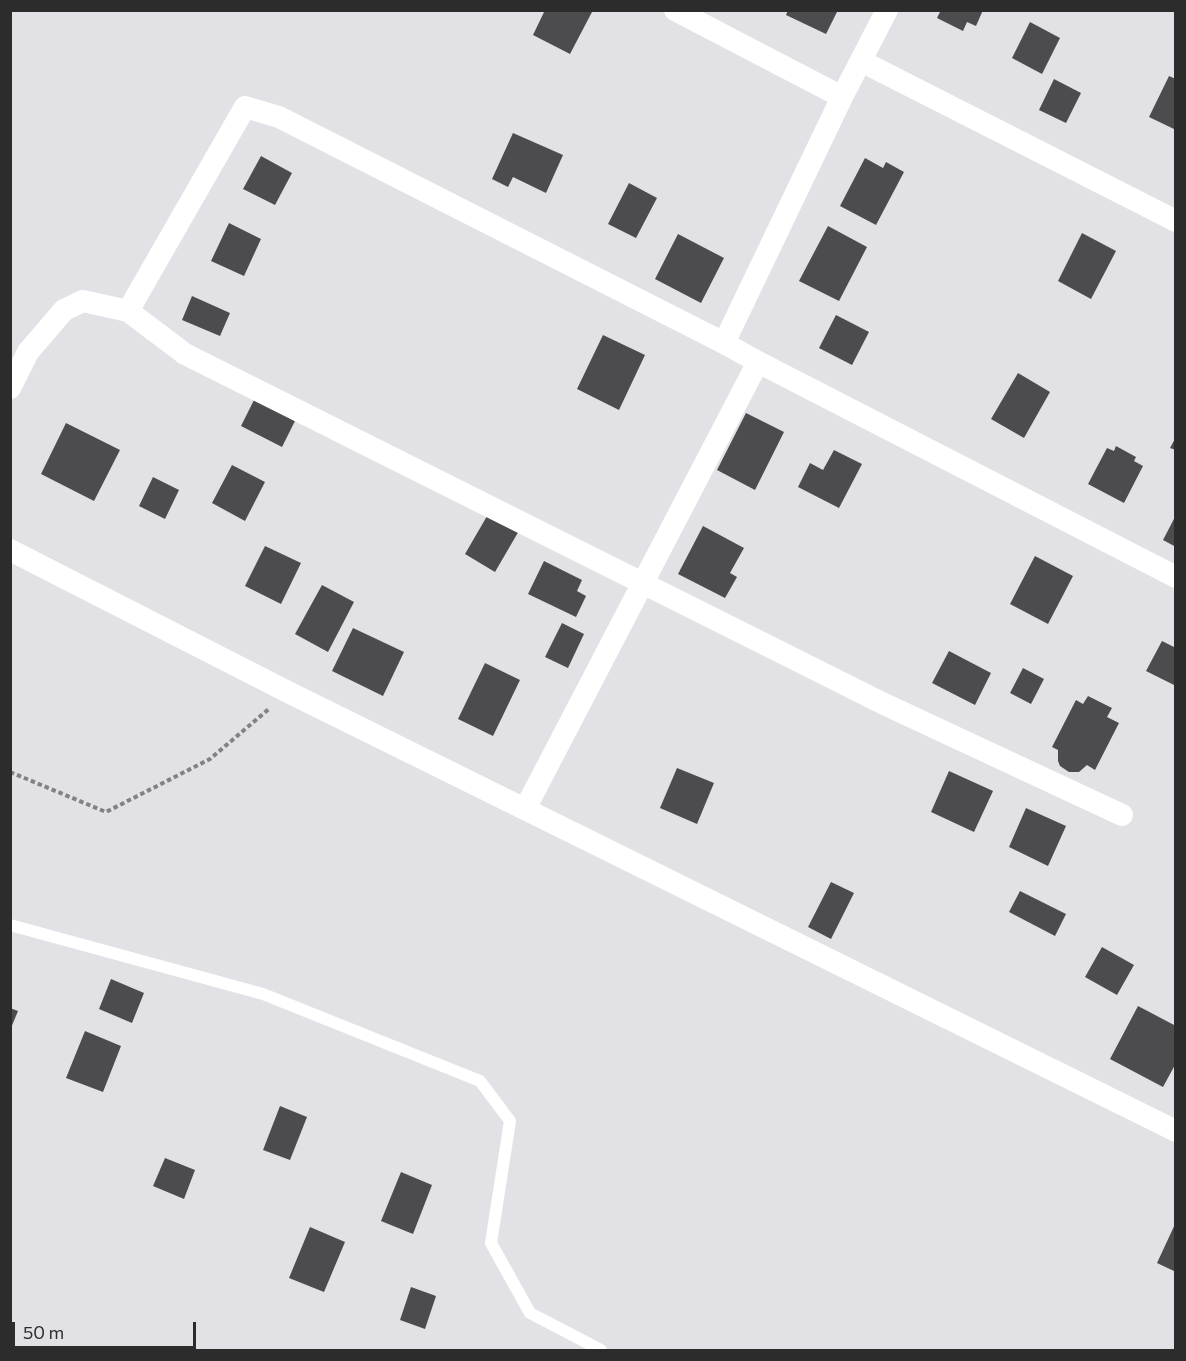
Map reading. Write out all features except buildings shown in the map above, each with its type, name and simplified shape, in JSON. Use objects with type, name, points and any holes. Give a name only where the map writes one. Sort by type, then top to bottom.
[{"type":"street","points":[[675,10],[842,97]]},
{"type":"street","points":[[724,343],[886,10]]},
{"type":"street","points":[[861,61],[1176,221]]},
{"type":"street","points":[[128,311],[245,107],[279,117],[724,343],[1176,577]]},
{"type":"street","points":[[13,378],[28,352],[64,310],[83,301],[128,311],[185,354],[882,703],[1122,815]]},
{"type":"street","points":[[525,809],[758,362]]},
{"type":"street","points":[[10,550],[288,692],[1176,1131]]},
{"type":"lane","points":[[10,925],[263,994],[480,1081],[510,1121],[491,1243],[530,1313],[601,1350]]},
{"type":"path","points":[[10,772],[106,812],[210,759],[288,692]]}]
